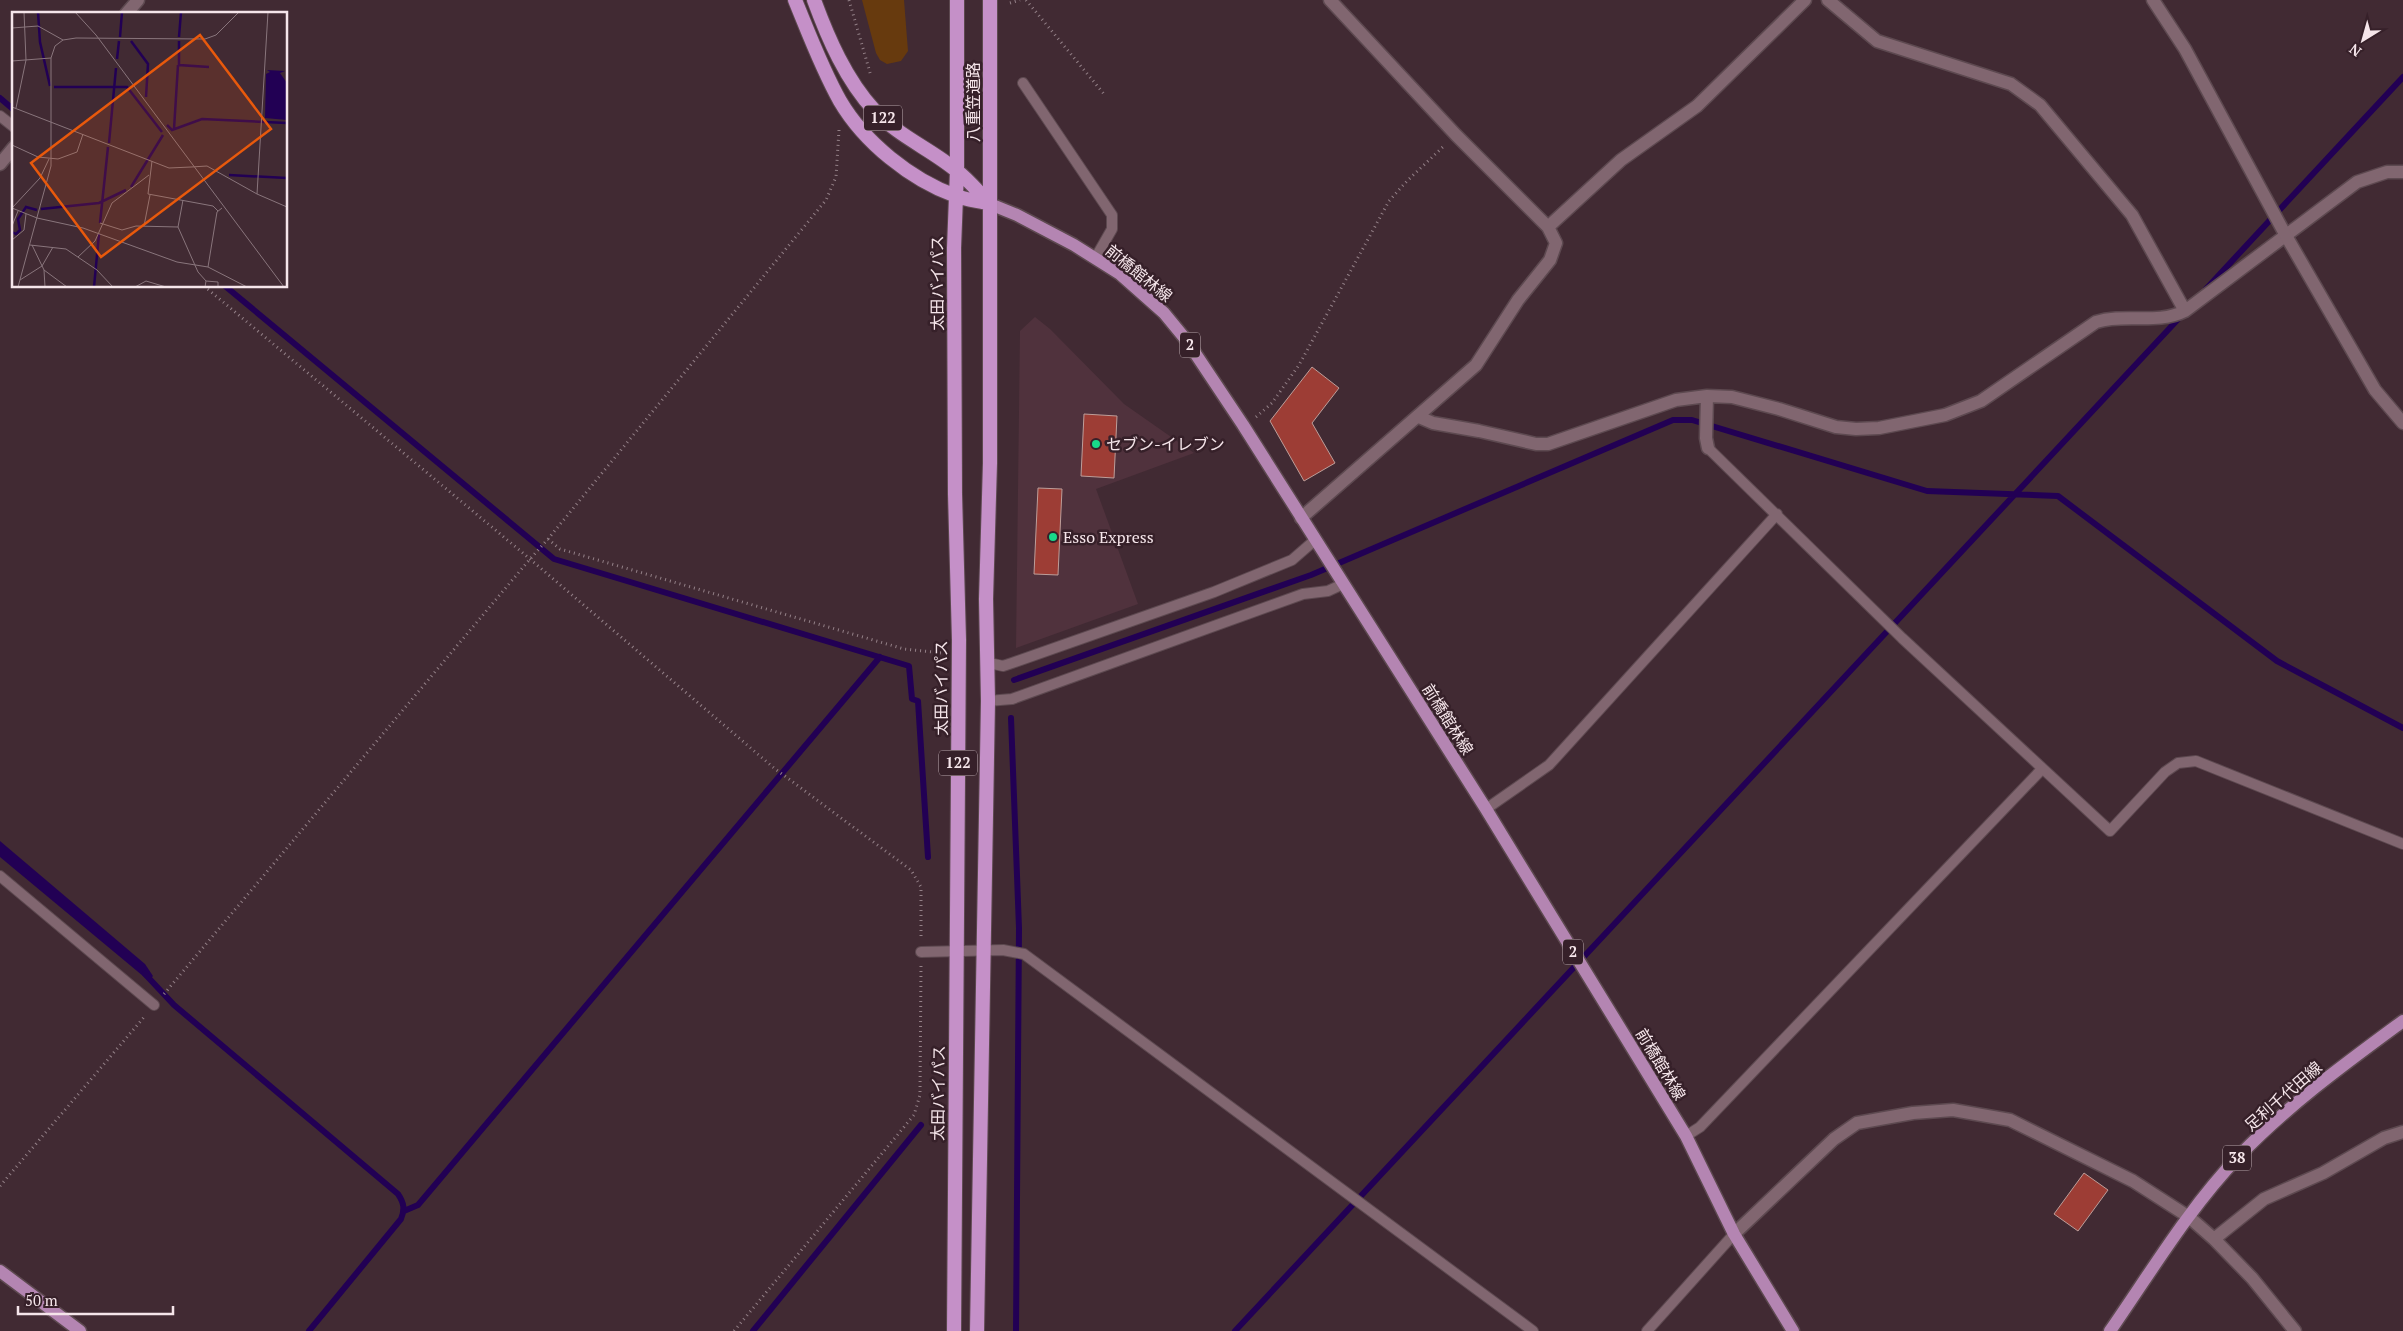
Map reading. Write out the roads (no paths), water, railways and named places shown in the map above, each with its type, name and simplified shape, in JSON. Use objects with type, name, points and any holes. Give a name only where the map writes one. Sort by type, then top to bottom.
[{"type":"highway","name":"122","points":[[795,0],[817,55],[847,111],[877,145],[894,160],[922,179],[956,196],[990,204]]},
{"type":"highway","name":"122","points":[[814,0],[838,56],[855,85],[874,110],[918,146],[957,171],[990,204],[990,463],[986,599],[989,663],[976,1331]]},
{"type":"highway","name":"八重笠道路","points":[[956,196],[957,0]]},
{"type":"highway","name":"八重笠道路","points":[[990,0],[990,204]]},
{"type":"highway","name":"太田バイパス","points":[[954,1331],[959,655],[955,494],[954,248],[956,196]]},
{"type":"main road","name":"前橋館林線","points":[[990,204],[1017,215],[1096,257],[1133,284],[1164,313],[1187,341],[1243,425],[1486,809],[1686,1136],[1734,1234],[1793,1331]]},
{"type":"main road","name":"足利千代田線","points":[[2110,1331],[2189,1217],[2238,1157],[2284,1113],[2403,1021]]},
{"type":"main road","points":[[0,1270],[80,1331]]},
{"type":"street","points":[[128,12],[138,0]]},
{"type":"street","points":[[1301,518],[1419,417],[1476,365],[1518,300],[1550,260],[1556,243],[1548,227],[1456,135],[1330,0]]},
{"type":"street","points":[[1548,227],[1621,160],[1697,106],[1805,0]]},
{"type":"street","points":[[1828,0],[1877,40],[2010,84],[2040,105],[2132,215],[2184,311]]},
{"type":"street","points":[[2153,0],[2184,49],[2285,234],[2375,390],[2403,423]]},
{"type":"street","points":[[0,164],[12,149]]},
{"type":"street","points":[[1419,417],[1433,423],[1536,444],[1548,444],[1676,400],[1707,396],[1732,397],[1778,408],[1836,428],[1856,429],[1906,423],[1946,415],[1981,401],[2096,322],[2105,319],[2166,318],[2184,311],[2357,182],[2387,172],[2403,172]]},
{"type":"street","points":[[1707,396],[1707,443]]},
{"type":"street","points":[[1734,1234],[1834,1139],[1857,1123],[1913,1113],[1953,1110],[2010,1120],[2134,1181],[2189,1217],[2214,1239],[2252,1278],[2295,1331]]},
{"type":"street","points":[[2214,1239],[2264,1199],[2323,1172],[2384,1138],[2403,1132]]},
{"type":"lane","points":[[1023,83],[1112,216],[1112,229],[1096,257]]},
{"type":"lane","points":[[0,116],[12,125]]},
{"type":"lane","points":[[1707,443],[1902,638],[2042,770],[2110,831],[2165,772],[2178,763],[2196,761],[2403,844]]},
{"type":"lane","points":[[1486,809],[1549,765],[1777,514]]},
{"type":"lane","points":[[989,663],[1003,666],[1214,592],[1292,560],[1314,540]]},
{"type":"lane","points":[[988,701],[1012,699],[1303,594],[1328,591],[1342,582]]},
{"type":"lane","points":[[1686,1136],[1700,1127],[2042,770]]},
{"type":"lane","points":[[0,876],[154,1005]]},
{"type":"lane","points":[[921,952],[1013,950],[1033,960],[1533,1331]]},
{"type":"lane","points":[[1647,1331],[1734,1234]]},
{"type":"waterway","points":[[2206,289],[2403,77]]},
{"type":"waterway","points":[[0,98],[12,108]]},
{"type":"waterway","points":[[227,288],[554,559],[909,666],[912,699],[918,701],[928,857]]},
{"type":"waterway","points":[[1235,1331],[2182,315]]},
{"type":"waterway","points":[[1014,680],[1311,575],[1673,420],[1692,420],[1927,491],[2058,496],[2277,661],[2403,728]]},
{"type":"waterway","points":[[404,1211],[418,1205],[880,657]]},
{"type":"waterway","points":[[1011,718],[1019,928],[1016,1331]]},
{"type":"waterway","points":[[145,974],[174,1005],[398,1194],[402,1200],[403,1212],[401,1219],[309,1331]]},
{"type":"waterway","points":[[753,1331],[921,1125]]},
{"type":"place","name":"セブン-イレブン","points":[[1096,444]]},
{"type":"place","name":"Esso Express","points":[[1053,537]]}]
